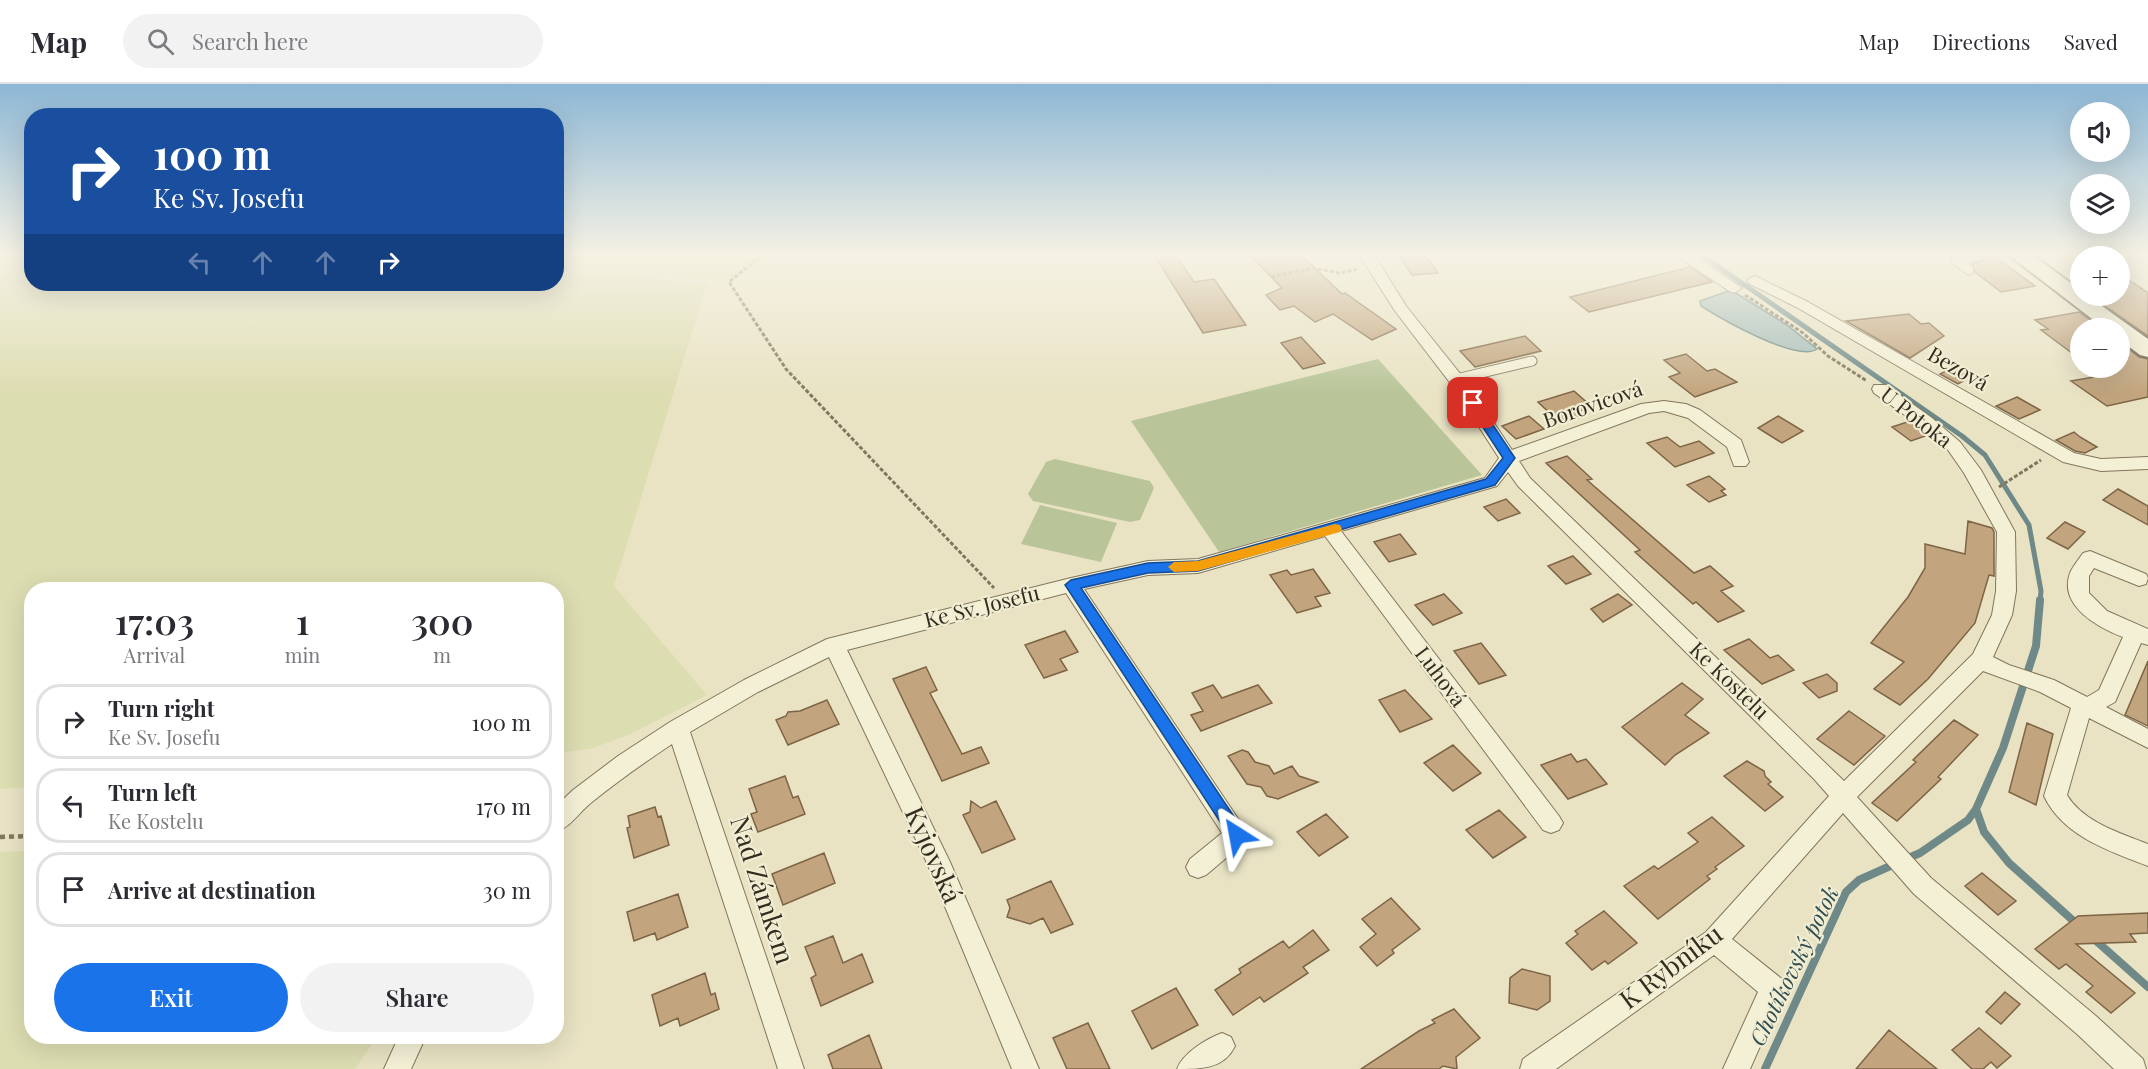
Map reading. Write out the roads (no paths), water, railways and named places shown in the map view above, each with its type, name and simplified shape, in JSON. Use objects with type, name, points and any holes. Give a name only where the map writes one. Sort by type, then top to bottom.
[{"type":"street","name":"Ke Kostelu","points":[[1396,302],[1456,379],[1524,483],[1814,764],[1886,848],[1939,902],[2073,1013],[2133,1069]]},
{"type":"street","name":"Bezová","points":[[1797,302],[2057,452],[2091,464],[2148,463]]},
{"type":"street","points":[[2083,302],[2148,350]]},
{"type":"street","name":"U Potoka","points":[[1843,796],[1980,660],[1993,638],[2002,615],[2006,591],[2006,532],[1972,470],[1954,446],[1926,422],[1880,389]]},
{"type":"street","name":"Borovicová","points":[[1509,458],[1647,408],[1664,406],[1680,408],[1694,414],[1735,444],[1740,462]]},
{"type":"street","name":"Ke Sv. Josefu","points":[[564,814],[581,797],[678,728],[751,686],[834,645],[1071,585],[1148,568],[1198,566],[1330,530],[1491,482],[1509,458]]},
{"type":"street","name":"Luhová","points":[[1330,530],[1551,824]]},
{"type":"street","points":[[2139,579],[2090,558],[2079,575],[2079,594],[2090,610],[2114,625],[2141,635],[2107,696],[2097,704],[2085,707],[2079,712],[2055,796],[2058,804],[2074,820],[2148,855]]},
{"type":"street","points":[[1071,585],[1237,835],[1198,867]]},
{"type":"street","name":"Kyjovská","points":[[834,645],[938,862],[1026,1069]]},
{"type":"street","points":[[1980,660],[2002,671],[2047,686],[2148,739]]},
{"type":"street","name":"Nad Zámkem","points":[[678,728],[791,1069]]},
{"type":"street","name":"K Rybníku","points":[[1533,1069],[1715,940],[1843,796]]},
{"type":"street","points":[[1715,940],[1773,988],[1736,1069]]},
{"type":"street","points":[[397,1069],[409,1044]]},
{"type":"street","points":[[1190,1069],[1222,1046]]},
{"type":"lane","points":[[1456,379],[1532,361]]},
{"type":"water","points":[[1700,302],[1750,302],[1787,325],[1817,349],[1807,352],[1777,345],[1741,329],[1701,306]]},
{"type":"waterway","name":"Chotíkovský potok","points":[[1769,302],[1962,436],[1985,455],[2029,525],[2041,591],[2040,602]]},
{"type":"waterway","name":"Chotíkovský potok","points":[[1976,809],[2003,748],[2036,646],[2040,600]]},
{"type":"waterway","name":"Chotíkovský potok","points":[[1906,859],[1920,853],[1968,820],[1976,809]]},
{"type":"waterway","points":[[1976,809],[1984,832],[2009,863],[2078,925]]},
{"type":"waterway","name":"Chotíkovský potok","points":[[1765,1069],[1846,892],[1859,880],[1897,863]]},
{"type":"waterway","points":[[2093,938],[2148,987]]}]
